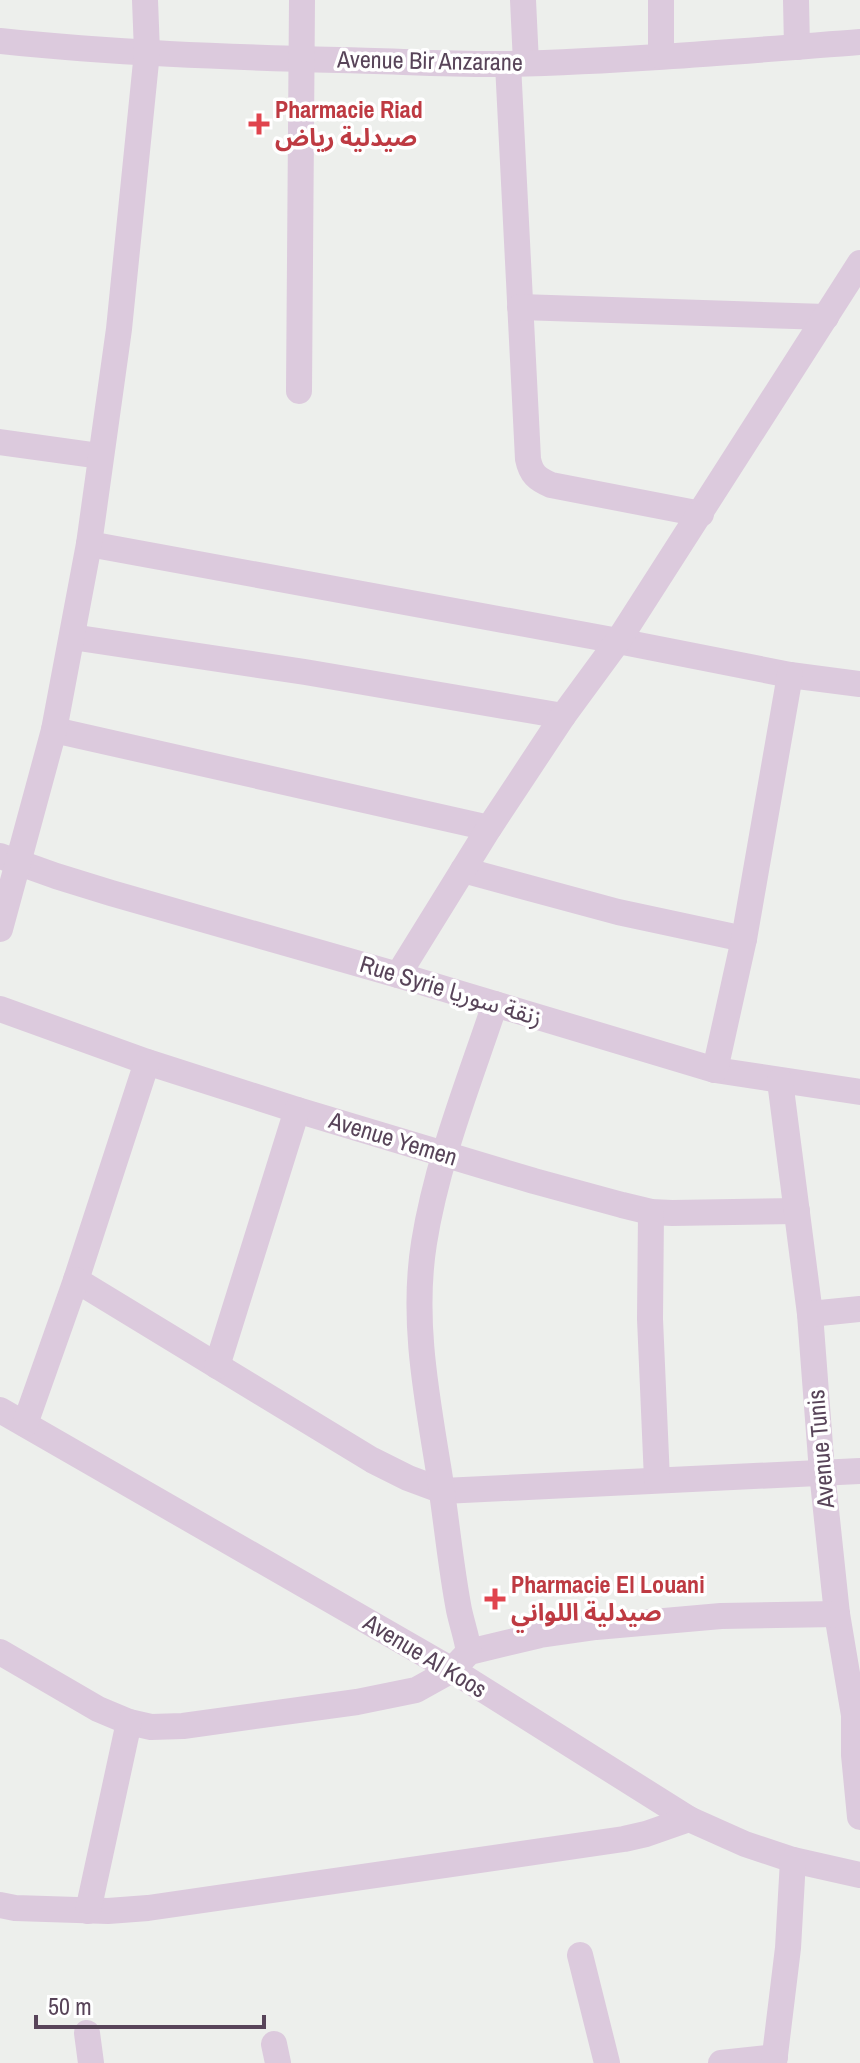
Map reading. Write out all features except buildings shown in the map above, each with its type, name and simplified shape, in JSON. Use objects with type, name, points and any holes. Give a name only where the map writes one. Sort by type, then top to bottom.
[{"type":"street","points":[[0,929],[10,859],[54,730],[89,544],[119,329],[147,52],[145,0]]},
{"type":"street","points":[[299,391],[302,0]]},
{"type":"street","points":[[523,0],[517,64],[520,307],[531,472],[551,485],[701,514]]},
{"type":"street","points":[[661,0],[661,56]]},
{"type":"street","points":[[796,0],[797,47]]},
{"type":"street","name":"Avenue Bir Anzarane","points":[[0,41],[62,48],[302,59],[517,64],[860,42]]},
{"type":"street","points":[[398,975],[489,828],[563,716],[618,641],[860,263]]},
{"type":"street","points":[[520,307],[826,317]]},
{"type":"street","points":[[0,442],[100,456]]},
{"type":"street","points":[[89,544],[790,675],[860,684]]},
{"type":"street","points":[[72,637],[305,672],[563,716]]},
{"type":"street","points":[[715,1070],[744,939],[790,675]]},
{"type":"street","points":[[54,730],[489,828]]},
{"type":"street","name":"Rue Syrie زنقة سوريا","points":[[10,859],[84,884],[715,1070],[860,1092]]},
{"type":"street","points":[[463,870],[618,912],[744,939]]},
{"type":"street","points":[[460,1661],[458,1599],[420,1341],[418,1294],[424,1242],[445,1154],[495,1004]]},
{"type":"street","name":"Avenue Yemen","points":[[0,1009],[147,1062],[297,1110],[534,1181],[651,1212],[797,1211]]},
{"type":"street","points":[[25,1424],[147,1062]]},
{"type":"street","name":"Avenue Tunis","points":[[780,1081],[810,1314],[837,1614],[857,1715],[854,1755],[860,1817]]},
{"type":"street","points":[[217,1366],[297,1110]]},
{"type":"street","points":[[651,1212],[650,1319],[657,1480]]},
{"type":"street","points":[[76,1280],[372,1460],[443,1491],[860,1471]]},
{"type":"street","points":[[810,1314],[860,1309]]},
{"type":"street","name":"Avenue Al Koos","points":[[0,1410],[460,1661],[689,1819],[745,1844],[793,1860],[860,1875]]},
{"type":"street","points":[[0,1652],[98,1709],[129,1722],[151,1727],[183,1726],[357,1702],[416,1690],[460,1661],[540,1635],[721,1616],[837,1614]]},
{"type":"street","points":[[88,1911],[129,1722]]},
{"type":"street","points":[[0,1905],[88,1911],[148,1908],[624,1839],[689,1819]]},
{"type":"street","points":[[721,2063],[774,2060],[788,1948],[793,1860]]},
{"type":"street","points":[[580,1955],[607,2063]]},
{"type":"street","points":[[87,2033],[91,2063]]},
{"type":"place","name":"Pharmacie Riad صيدلية رياض","points":[[259,124]]},
{"type":"place","name":"Pharmacie El Louani صيدلية اللواني","points":[[495,1599]]}]
